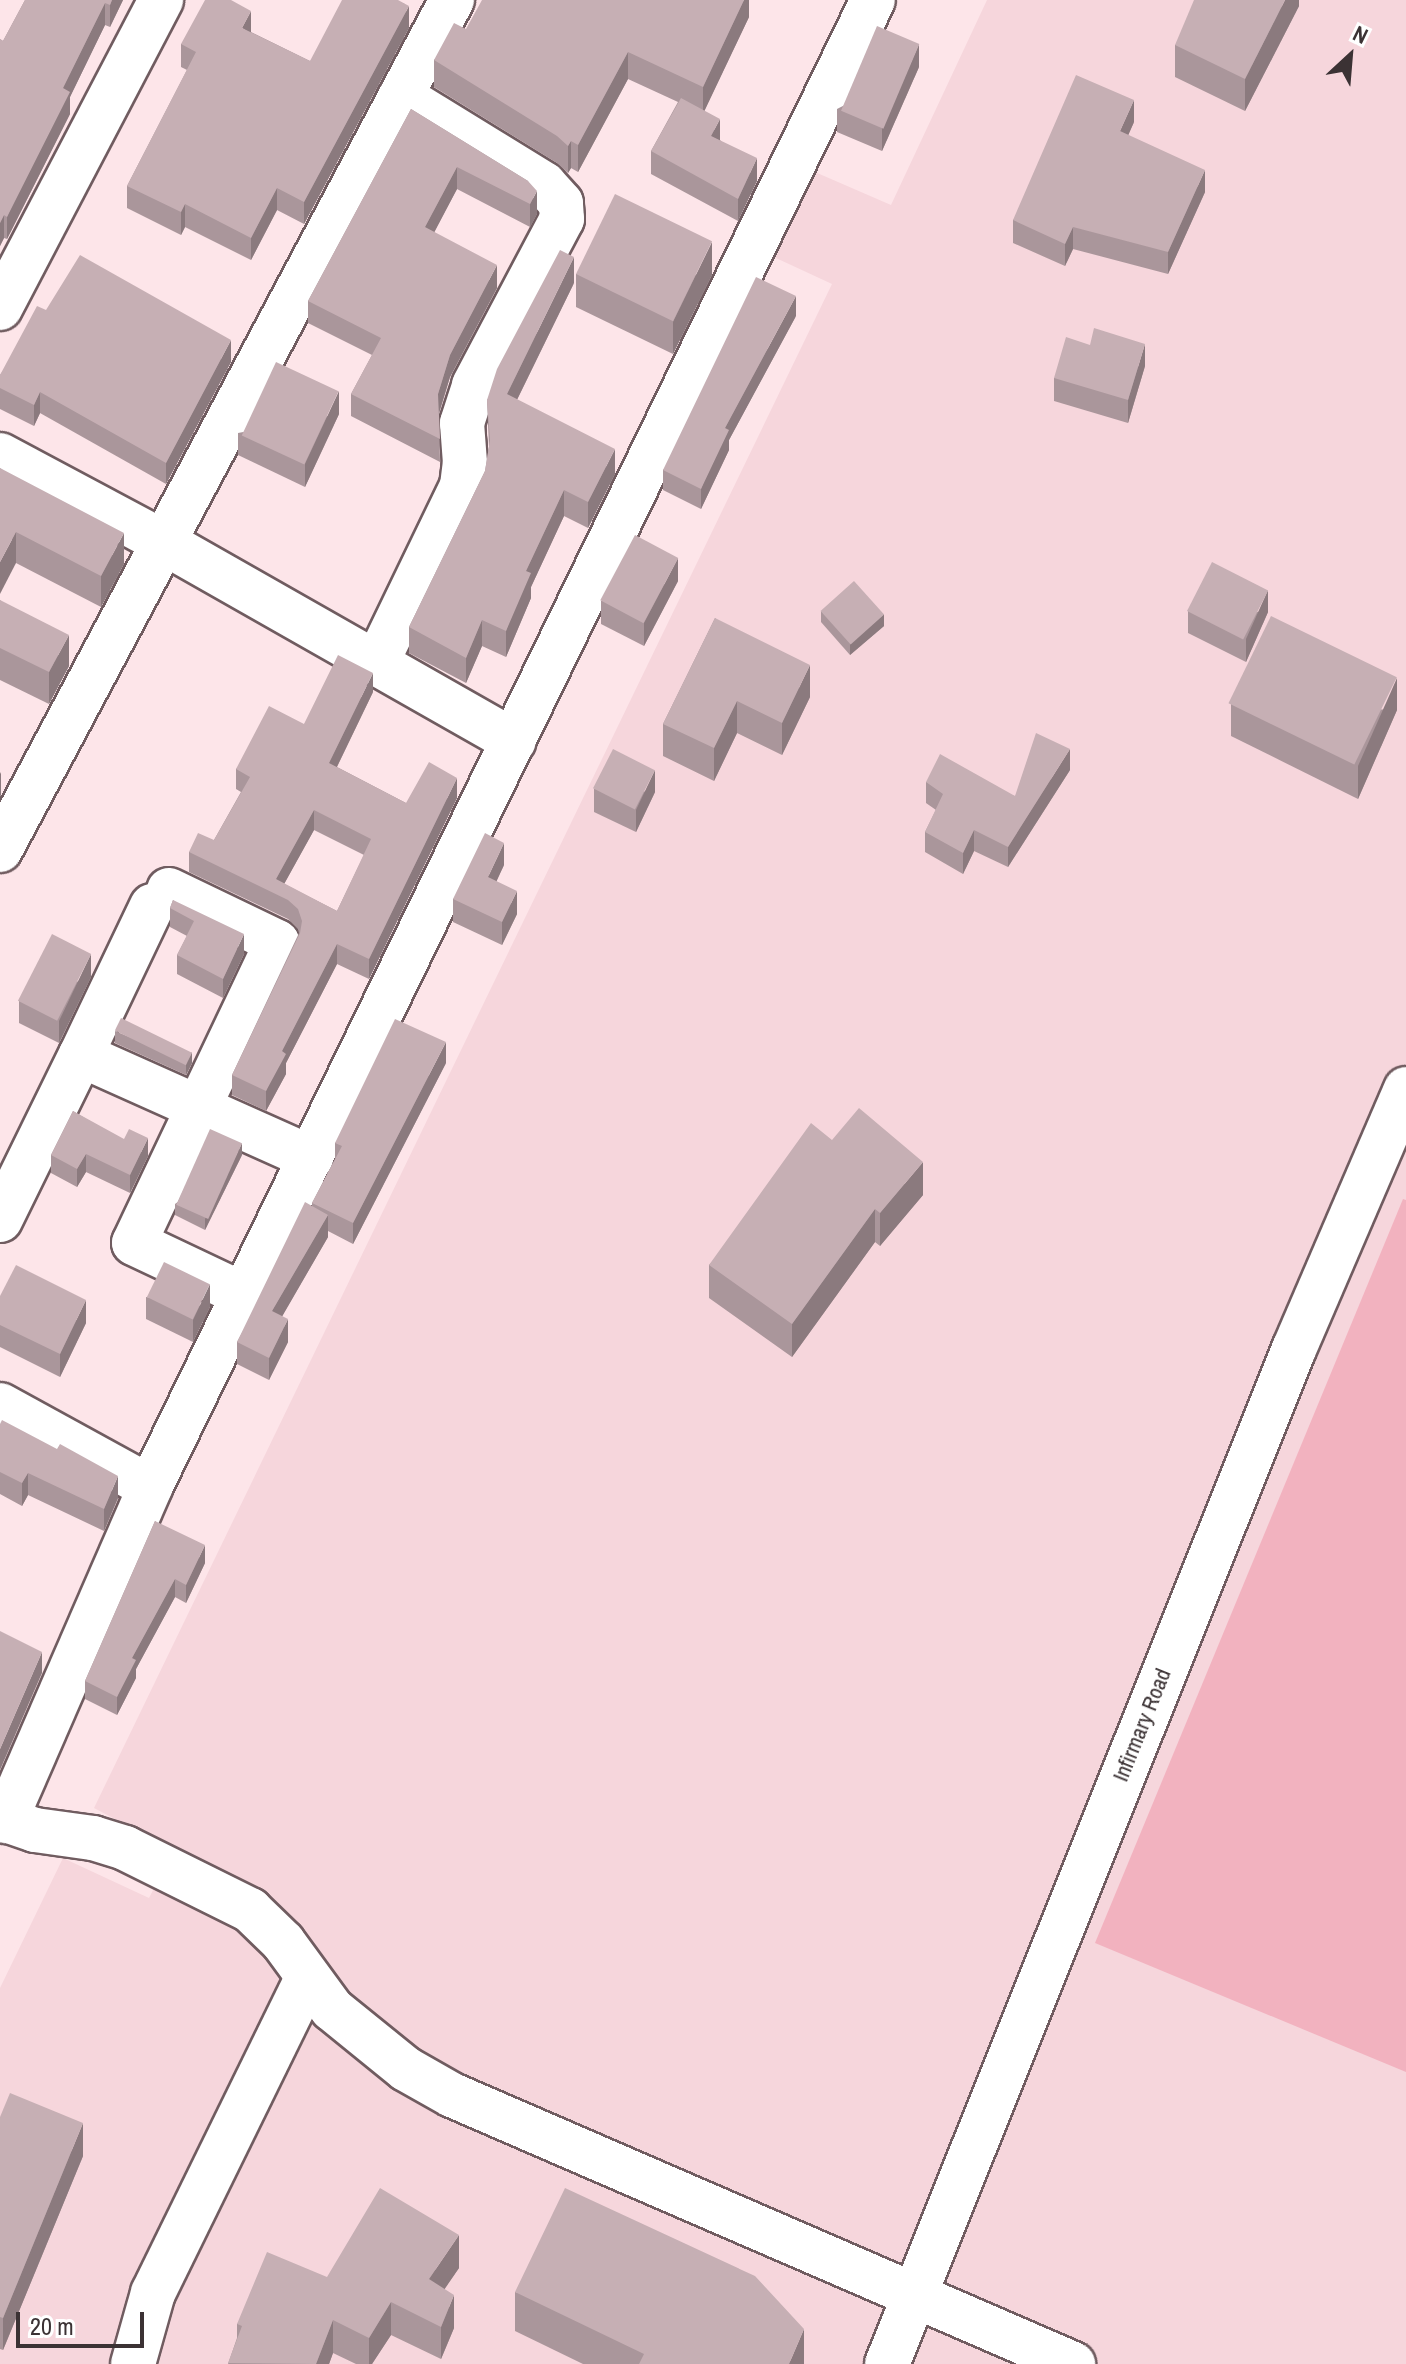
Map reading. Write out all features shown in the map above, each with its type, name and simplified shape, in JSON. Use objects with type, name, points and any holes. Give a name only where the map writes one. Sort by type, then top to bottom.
[{"type":"street","points":[[0,308],[161,0]]},
{"type":"street","points":[[0,850],[452,0]]},
{"type":"street","points":[[873,0],[150,1487],[3,1819],[125,1848],[250,1910],[283,1942],[332,2009],[406,2069],[452,2095],[1073,2364]]},
{"type":"street","points":[[377,662],[462,486],[465,463],[462,423],[474,385],[562,219],[561,203],[544,184],[401,96]]},
{"type":"street","points":[[0,455],[165,543],[514,741]]},
{"type":"street","points":[[0,1220],[160,898],[277,942],[134,1243],[244,1295]]},
{"type":"street","points":[[81,1055],[311,1158]]},
{"type":"street","name":"Infirmary Road","points":[[887,2364],[912,2296],[1394,1146],[1406,1089]]},
{"type":"street","points":[[0,1405],[150,1487]]},
{"type":"street","points":[[133,2364],[153,2293],[307,1978]]},
{"type":"shaded area","points":[[987,0],[1406,0],[1406,2364],[0,2364],[0,1988],[63,1858],[149,1898],[174,1850],[94,1808],[832,284],[763,252],[808,169],[891,205]]},
{"type":"shaded area","points":[[1403,1199],[1406,1200],[1406,2072],[1095,1943]]},
{"type":"building","points":[[25,0],[112,0],[110,5],[105,3],[63,88],[70,92],[7,217],[4,215],[0,223],[0,39],[3,41]]},
{"type":"building","points":[[205,0],[231,0],[251,11],[242,28],[310,61],[342,0],[398,0],[409,6],[304,202],[277,188],[251,238],[185,204],[181,212],[127,186],[196,52],[181,44]]},
{"type":"building","points":[[482,0],[744,0],[703,87],[628,52],[578,145],[571,141],[568,146],[557,136],[434,60],[454,23],[466,29]]},
{"type":"building","points":[[1194,0],[1285,0],[1245,79],[1175,45]]},
{"type":"building","points":[[877,26],[919,44],[883,129],[841,111]]},
{"type":"building","points":[[1076,75],[1134,100],[1120,131],[1205,170],[1168,252],[1073,227],[1065,244],[1013,220]]},
{"type":"building","points":[[681,98],[720,119],[711,136],[757,158],[738,199],[651,151]]},
{"type":"building","points":[[411,109],[528,181],[537,191],[530,204],[457,167],[425,227],[497,265],[450,355],[438,394],[440,439],[351,394],[381,338],[308,301]]},
{"type":"building","points":[[615,194],[712,241],[673,321],[576,274]]},
{"type":"building","points":[[560,250],[574,257],[507,394],[615,449],[588,502],[564,490],[526,571],[531,573],[506,631],[482,620],[466,658],[409,627],[485,471],[490,440],[487,400],[497,369]]},
{"type":"building","points":[[80,255],[231,340],[166,463],[40,392],[34,405],[0,388],[0,375],[37,306],[46,310]]},
{"type":"building","points":[[756,277],[796,296],[725,428],[729,430],[701,489],[663,470]]},
{"type":"building","points":[[1094,328],[1145,344],[1128,400],[1054,378],[1066,337],[1090,345]]},
{"type":"building","points":[[276,362],[339,391],[304,465],[242,435]]},
{"type":"building","points":[[0,468],[124,533],[101,576],[16,532],[0,562]]},
{"type":"building","points":[[635,535],[678,558],[644,623],[600,600]]},
{"type":"building","points":[[1212,562],[1268,591],[1243,640],[1187,611]]},
{"type":"building","points":[[854,581],[884,614],[851,645],[821,611]]},
{"type":"building","points":[[0,600],[69,635],[49,672],[0,648]]},
{"type":"building","points":[[1271,616],[1397,677],[1354,765],[1228,703]]},
{"type":"building","points":[[715,618],[810,665],[782,723],[737,701],[714,748],[663,724]]},
{"type":"building","points":[[338,655],[373,673],[329,763],[406,803],[429,762],[457,778],[369,959],[337,944],[282,1051],[286,1054],[266,1091],[232,1075],[300,933],[302,921],[298,909],[288,900],[189,852],[198,833],[214,840],[250,777],[236,769],[269,706],[304,724]],"holes":[[[314,810],[371,839],[337,911],[276,879]]]},
{"type":"building","points":[[1036,733],[1070,749],[1008,847],[974,830],[963,853],[925,832],[943,794],[926,782],[940,754],[1015,796]]},
{"type":"building","points":[[613,749],[655,770],[635,810],[593,788]]},
{"type":"building","points":[[485,833],[504,843],[488,877],[517,891],[502,922],[453,899]]},
{"type":"building","points":[[173,900],[244,934],[223,979],[177,955],[194,921],[170,908]]},
{"type":"building","points":[[52,934],[91,954],[57,1021],[18,1001]]},
{"type":"building","points":[[121,1018],[192,1053],[186,1065],[115,1031]]},
{"type":"building","points":[[395,1019],[446,1042],[353,1223],[312,1203],[342,1146],[335,1143]]},
{"type":"building","points":[[859,1108],[923,1162],[880,1213],[875,1209],[792,1324],[709,1265],[811,1123],[832,1140]]},
{"type":"building","points":[[73,1111],[124,1139],[129,1129],[148,1138],[130,1175],[86,1154],[77,1169],[51,1155]]},
{"type":"building","points":[[210,1129],[242,1143],[208,1219],[176,1205]]},
{"type":"building","points":[[305,1202],[328,1215],[272,1311],[288,1319],[269,1358],[237,1342]]},
{"type":"building","points":[[164,1262],[210,1284],[193,1319],[147,1297]]},
{"type":"building","points":[[16,1265],[86,1300],[60,1354],[0,1325],[0,1296]]},
{"type":"building","points":[[2,1420],[57,1449],[60,1444],[118,1476],[104,1509],[28,1473],[22,1483],[0,1472]]},
{"type":"building","points":[[155,1521],[205,1545],[186,1585],[175,1579],[132,1658],[136,1660],[117,1697],[85,1681]]},
{"type":"building","points":[[0,1631],[42,1652],[0,1749]]},
{"type":"building","points":[[10,2093],[83,2123],[3,2318],[0,2317],[0,2117]]},
{"type":"building","points":[[380,2188],[459,2235],[429,2279],[454,2295],[441,2327],[391,2302],[369,2338],[333,2320],[316,2364],[228,2363],[242,2326],[237,2324],[267,2252],[327,2277]]},
{"type":"building","points":[[565,2188],[755,2276],[804,2329],[789,2364],[639,2364],[644,2354],[515,2292]]}]
